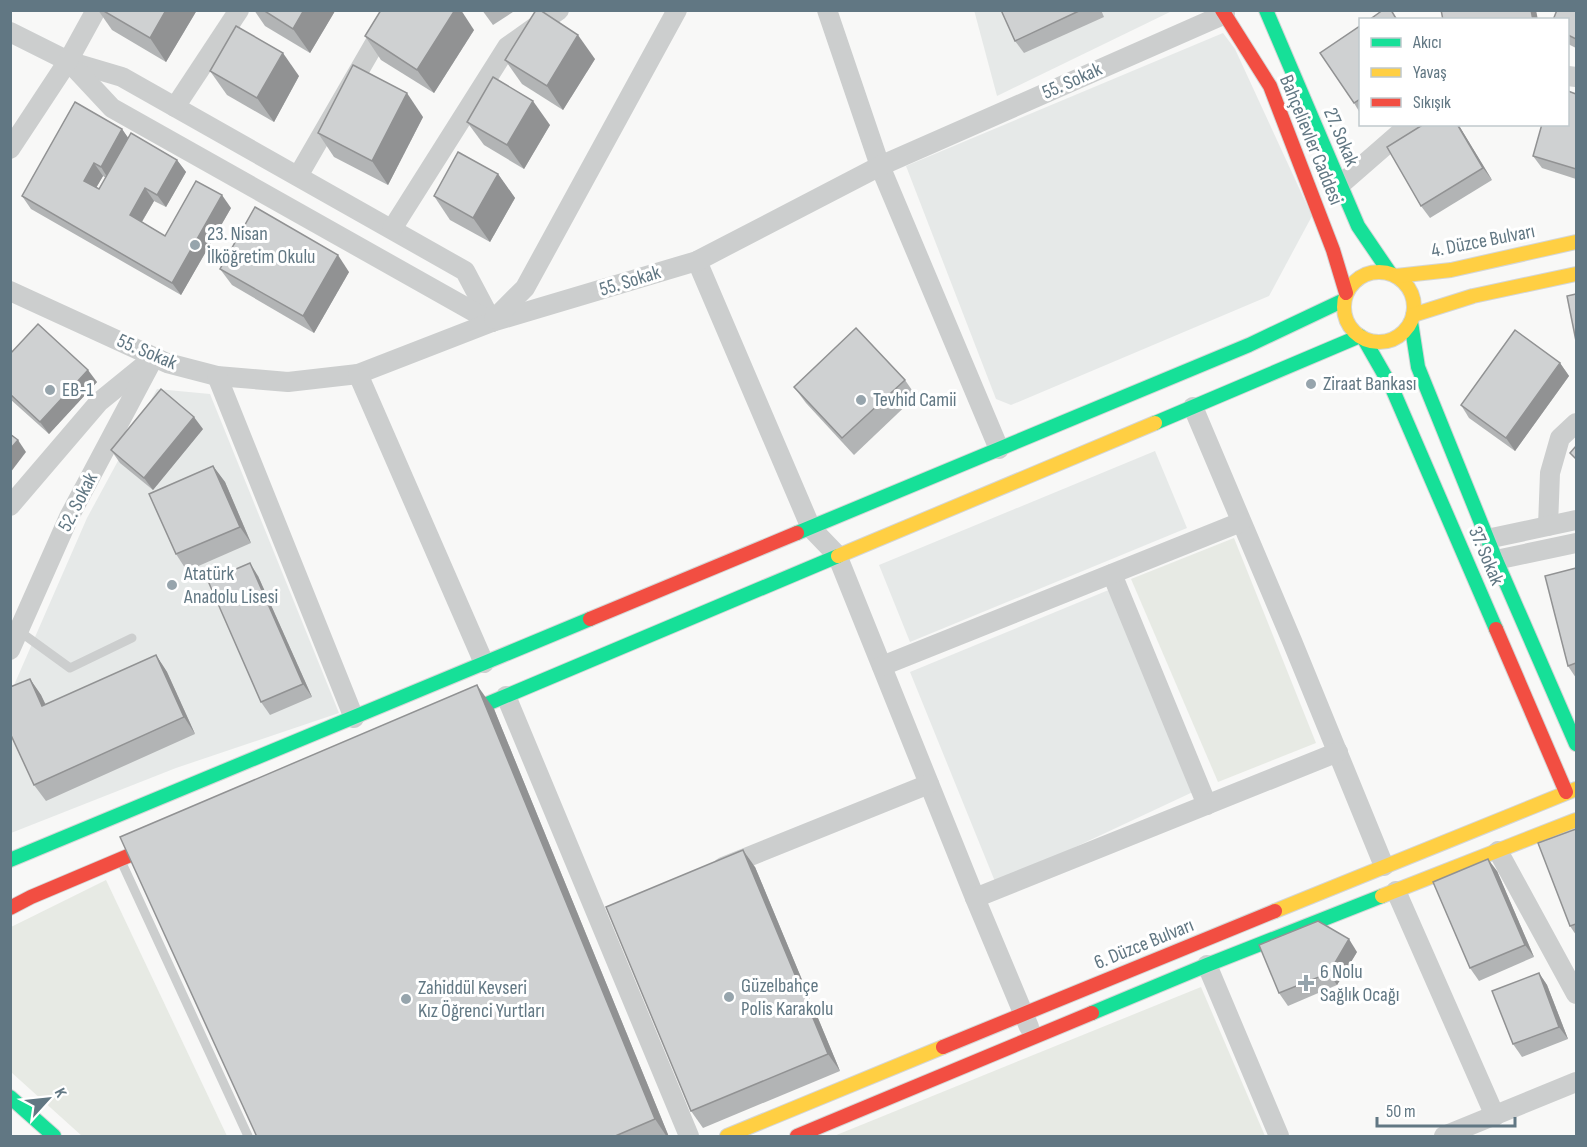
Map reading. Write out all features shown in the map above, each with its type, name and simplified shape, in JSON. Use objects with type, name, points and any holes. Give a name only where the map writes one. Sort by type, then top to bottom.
[{"type":"main road","name":"27. Sokak","points":[[1269,11],[1358,226],[1393,275]]},
{"type":"main road","name":"Bahçelievler Caddesi","points":[[1224,12],[1270,86],[1333,250],[1345,297]]},
{"type":"main road","name":"4. Düzce Bulvarı","points":[[1393,275],[1451,270],[1576,242]]},
{"type":"main road","points":[[1576,274],[1473,296],[1412,318],[1405,331],[1386,342],[1375,342],[1362,338],[1348,325],[1344,314],[1345,297],[1352,284],[1369,273],[1393,275],[1405,283],[1411,293],[1414,304],[1412,318],[1418,367],[1433,444],[1487,539],[1576,744]]},
{"type":"main road","points":[[10,860],[1249,345],[1345,297]]},
{"type":"main road","points":[[440,724],[837,555],[1362,338]]},
{"type":"main road","name":"37. Sokak","points":[[1362,338],[1392,388],[1433,444],[1505,650],[1571,790]]},
{"type":"main road","points":[[1505,650],[1530,639]]},
{"type":"main road","name":"6. Düzce Bulvarı","points":[[727,1137],[1571,790]]},
{"type":"main road","points":[[797,1137],[1207,965],[1576,820]]},
{"type":"main road","points":[[10,908],[176,836]]},
{"type":"main road","points":[[10,1097],[54,1137]]},
{"type":"street","points":[[10,149],[68,61],[96,10]]},
{"type":"street","points":[[175,107],[239,10]]},
{"type":"street","points":[[298,176],[394,10]]},
{"type":"street","points":[[392,229],[507,46],[559,10]]},
{"type":"street","points":[[492,322],[525,288],[677,10]]},
{"type":"street","points":[[827,10],[880,166],[999,449]]},
{"type":"street","name":"55. Sokak","points":[[10,291],[171,364],[217,376],[288,382],[358,374],[492,322],[697,261],[880,166],[1224,12]]},
{"type":"street","points":[[10,32],[68,61],[122,77],[465,271],[492,322]]},
{"type":"street","points":[[68,61],[112,108],[492,322]]},
{"type":"street","points":[[1340,185],[1408,126]]},
{"type":"street","points":[[697,261],[811,528],[837,555],[975,898],[1034,1037]]},
{"type":"street","points":[[10,506],[99,402],[154,357]]},
{"type":"street","name":"52. Sokak","points":[[10,650],[69,517],[154,357]]},
{"type":"street","points":[[358,374],[484,663]]},
{"type":"street","points":[[217,376],[354,718]]},
{"type":"street","points":[[1193,407],[1384,866]]},
{"type":"street","points":[[1548,526],[1550,473],[1560,438],[1576,423]]},
{"type":"street","points":[[1487,539],[1576,520]]},
{"type":"street","points":[[882,666],[1241,522]]},
{"type":"street","points":[[1496,560],[1576,543]]},
{"type":"street","points":[[1112,574],[1207,805]]},
{"type":"street","points":[[506,696],[689,1137]]},
{"type":"street","points":[[975,898],[1338,752]]},
{"type":"street","points":[[708,873],[929,784]]},
{"type":"street","points":[[1498,851],[1576,994]]},
{"type":"street","points":[[1396,891],[1495,1116]]},
{"type":"street","points":[[598,917],[620,908]]},
{"type":"street","points":[[1207,965],[1279,1137]]},
{"type":"street","points":[[1444,1137],[1576,1082]]},
{"type":"lane","points":[[19,631],[70,668],[132,638]]},
{"type":"lane","points":[[121,859],[248,1137]]},
{"type":"shaded area","points":[[974,10],[1172,11],[997,96]]},
{"type":"shaded area","points":[[1223,33],[1235,49],[1312,216],[1269,296],[1011,405],[996,399],[906,166]]},
{"type":"shaded area","name":"Atatürk Anadolu Lisesi","points":[[157,389],[210,394],[339,713],[176,768],[11,833],[11,692],[87,518]]},
{"type":"shaded area","points":[[1155,451],[1187,528],[910,642],[879,565]]},
{"type":"shaded area","points":[[1234,538],[1316,743],[1218,782],[1131,579]]},
{"type":"shaded area","points":[[1111,589],[1195,791],[996,884],[910,672]]},
{"type":"shaded area","points":[[106,880],[227,1136],[82,1136],[11,1072],[11,927]]},
{"type":"shaded area","points":[[1201,987],[1265,1136],[834,1136]]},
{"type":"building","points":[[102,10],[166,10],[150,38]]},
{"type":"building","points":[[263,10],[304,10],[293,29]]},
{"type":"building","points":[[381,10],[455,10],[417,70],[365,36]]},
{"type":"building","points":[[536,10],[540,10],[578,35],[547,86],[505,60]]},
{"type":"building","points":[[1001,10],[1081,10],[1015,41]]},
{"type":"building","points":[[1383,10],[1391,10],[1396,18],[1372,18]]},
{"type":"building","points":[[1441,10],[1531,10],[1533,18],[1443,18]]},
{"type":"building","points":[[1557,10],[1576,10],[1576,39],[1569,36],[1569,18],[1554,18]]},
{"type":"building","points":[[236,26],[283,53],[257,98],[210,71]]},
{"type":"building","points":[[1359,27],[1359,100],[1354,103],[1320,53]]},
{"type":"building","points":[[353,65],[407,93],[372,161],[318,133]]},
{"type":"building","points":[[493,77],[533,101],[507,145],[467,122]]},
{"type":"building","points":[[1569,91],[1576,94],[1576,169],[1533,156],[1541,126],[1569,126]]},
{"type":"building","points":[[75,102],[122,129],[101,167],[94,163],[84,181],[99,189],[131,133],[177,160],[157,195],[145,188],[130,215],[165,236],[196,181],[222,195],[172,283],[22,196]]},
{"type":"building","points":[[1421,126],[1458,126],[1483,168],[1421,206],[1387,147]]},
{"type":"building","points":[[458,152],[498,174],[473,218],[434,196]]},
{"type":"building","points":[[255,207],[338,255],[303,316],[220,269]]},
{"type":"building","points":[[1576,294],[1576,341],[1567,296]]},
{"type":"building","name":"EB-1","points":[[38,324],[88,370],[40,422],[10,394],[10,354]]},
{"type":"building","name":"Tevhid Camii","points":[[856,328],[905,380],[842,438],[794,387]]},
{"type":"building","points":[[1515,330],[1560,363],[1506,438],[1461,405]]},
{"type":"building","points":[[161,389],[194,417],[144,478],[111,450]]},
{"type":"building","points":[[10,434],[18,440],[10,449]]},
{"type":"building","points":[[1576,446],[1576,459],[1570,453]]},
{"type":"building","points":[[213,466],[240,527],[176,554],[149,494]]},
{"type":"building","points":[[250,563],[303,684],[261,702],[208,581]]},
{"type":"building","points":[[1576,568],[1576,663],[1568,666],[1545,576]]},
{"type":"building","points":[[156,655],[184,717],[34,785],[10,733],[10,687],[30,679],[42,706]]},
{"type":"building","name":"Zahiddül Kevseri Kız Öğrenci Yurtları","points":[[477,685],[655,1119],[613,1137],[257,1137],[120,837]]},
{"type":"building","points":[[1576,829],[1576,924],[1570,926],[1538,843]]},
{"type":"building","name":"Güzelbahçe Polis Karakolu","points":[[743,850],[828,1054],[691,1111],[606,907]]},
{"type":"building","points":[[1488,859],[1525,945],[1470,968],[1433,882]]},
{"type":"building","points":[[1318,921],[1349,939],[1329,973],[1279,993],[1259,945]]},
{"type":"building","points":[[1539,973],[1559,1027],[1513,1044],[1492,991]]},
{"type":"traffic: fast","points":[[1266,10],[1358,226],[1390,273]]},
{"type":"traffic: fast","points":[[797,533],[1249,345],[1344,300]]},
{"type":"traffic: fast","points":[[1411,322],[1418,367],[1496,560],[1576,744]]},
{"type":"traffic: fast","points":[[1155,423],[1360,336]]},
{"type":"traffic: fast","points":[[1364,339],[1392,388],[1496,629]]},
{"type":"traffic: fast","points":[[456,717],[838,556]]},
{"type":"traffic: fast","points":[[10,860],[590,619]]},
{"type":"traffic: fast","points":[[1092,1013],[1382,896]]},
{"type":"traffic: fast","points":[[10,1097],[54,1136]]},
{"type":"traffic: slow","points":[[1396,276],[1451,270],[1576,242]]},
{"type":"traffic: slow","points":[[1372,272],[1386,272],[1399,278],[1408,287],[1414,300],[1414,307],[1412,320],[1404,332],[1386,342],[1372,342],[1359,336],[1350,327],[1344,314],[1344,300],[1350,287],[1359,278],[1372,272]]},
{"type":"traffic: slow","points":[[1413,315],[1473,296],[1576,274]]},
{"type":"traffic: slow","points":[[838,556],[1155,423]]},
{"type":"traffic: slow","points":[[1275,911],[1576,789]]},
{"type":"traffic: slow","points":[[1382,896],[1576,820]]},
{"type":"traffic: slow","points":[[727,1136],[943,1047]]},
{"type":"traffic: jam","points":[[1222,10],[1270,86],[1333,250],[1346,293]]},
{"type":"traffic: jam","points":[[590,619],[797,533]]},
{"type":"traffic: jam","points":[[1496,629],[1566,792]]},
{"type":"traffic: jam","points":[[10,908],[161,842]]},
{"type":"traffic: jam","points":[[943,1047],[1275,911]]},
{"type":"traffic: jam","points":[[797,1136],[1092,1013]]},
{"type":"place","name":"23. Nisan İlköğretim Okulu","points":[[195,245]]},
{"type":"place","name":"Ziraat Bankası","points":[[1311,384]]},
{"type":"place","name":"EB-1","points":[[50,390]]},
{"type":"place","name":"Tevhid Camii","points":[[861,400]]},
{"type":"place","name":"Atatürk Anadolu Lisesi","points":[[172,585]]},
{"type":"place","name":"6 Nolu Sağlık Ocağı","points":[[1306,983]]},
{"type":"place","name":"Güzelbahçe Polis Karakolu","points":[[729,997]]},
{"type":"place","name":"Zahiddül Kevseri Kız Öğrenci Yurtları","points":[[406,999]]}]
